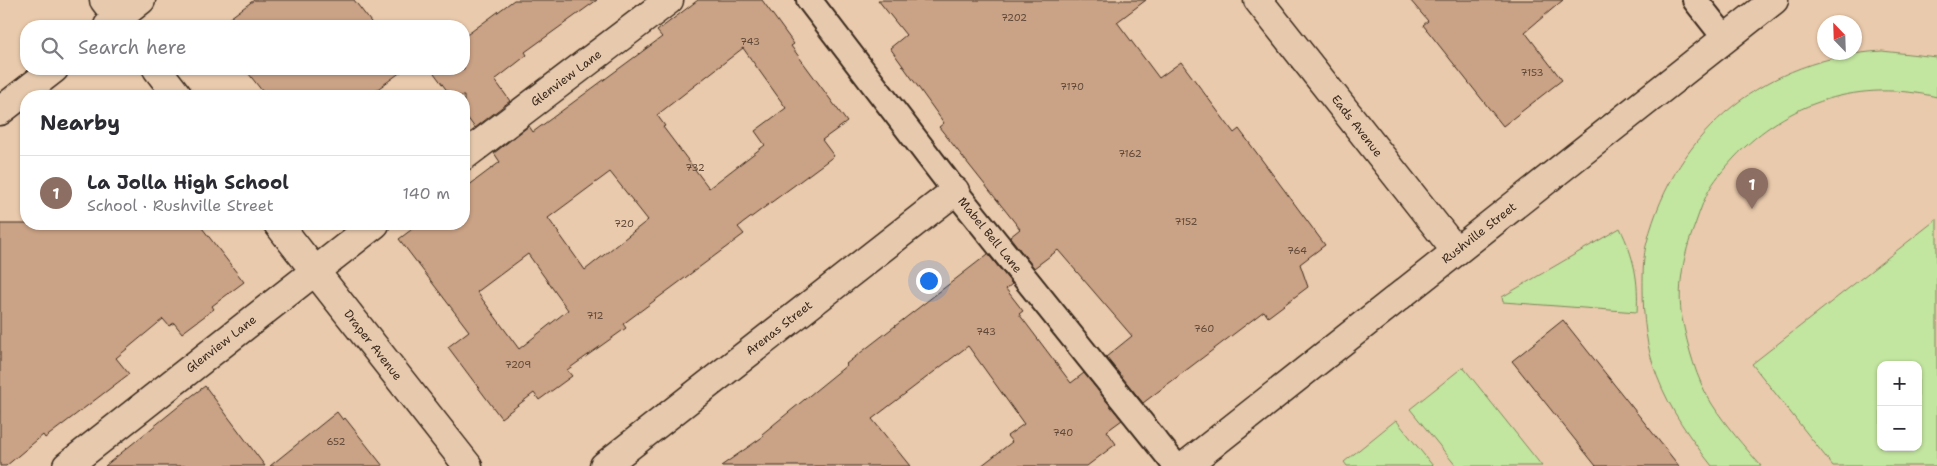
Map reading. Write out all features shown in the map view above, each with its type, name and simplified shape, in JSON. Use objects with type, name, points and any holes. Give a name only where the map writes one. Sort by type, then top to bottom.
[{"type":"street","points":[[113,18],[141,0]]},
{"type":"street","name":"Glenview Lane","points":[[470,151],[669,0]]},
{"type":"street","name":"Eads Avenue","points":[[1258,0],[1456,251]]},
{"type":"street","name":"Rushville Street","points":[[1184,466],[1774,0]]},
{"type":"street","points":[[27,90],[46,75]]},
{"type":"street","points":[[162,75],[173,90]]},
{"type":"street","points":[[0,111],[20,95]]},
{"type":"street","name":"Arenas Street","points":[[604,466],[955,191]]},
{"type":"street","name":"Draper Avenue","points":[[283,230],[468,466]]},
{"type":"street","name":"Glenview Lane","points":[[67,466],[367,230]]},
{"type":"lane","name":"Mabel Bell Lane","points":[[809,0],[955,191],[1176,466]]},
{"type":"lane","points":[[1695,0],[1725,38]]},
{"type":"green space","points":[[1882,51],[1937,57],[1937,97],[1909,92],[1853,93],[1827,99],[1801,109],[1777,122],[1755,138],[1734,158],[1712,184],[1703,203],[1689,243],[1682,275],[1680,297],[1684,329],[1693,362],[1706,394],[1735,436],[1761,466],[1712,466],[1674,412],[1657,376],[1648,343],[1644,309],[1644,258],[1647,242],[1661,202],[1680,165],[1704,134],[1732,107],[1765,85],[1801,68],[1829,60],[1862,60],[1862,54]]},
{"type":"green space","points":[[1937,219],[1937,466],[1833,466],[1752,364]]},
{"type":"green space","points":[[1620,228],[1635,269],[1637,312],[1503,302],[1502,297]]},
{"type":"green space","points":[[1463,367],[1542,466],[1456,466],[1410,409]]},
{"type":"green space","points":[[1396,420],[1433,466],[1347,466],[1344,462]]},
{"type":"building","points":[[254,0],[354,0],[369,20],[227,20]]},
{"type":"building","points":[[514,0],[597,0],[525,52],[527,55],[495,80],[510,101],[475,128],[470,121],[470,90],[447,90],[435,75],[470,75],[470,33]]},
{"type":"building","points":[[698,0],[762,0],[794,44],[791,46],[847,122],[822,140],[834,156],[738,227],[744,234],[623,324],[626,328],[567,370],[572,376],[539,400],[534,393],[501,418],[448,347],[469,331],[399,239],[411,230],[470,230],[470,184],[500,162],[494,153],[529,126],[533,132],[662,37],[657,31]],"holes":[[[743,48],[786,108],[755,131],[765,145],[709,188],[663,127],[665,126],[657,115]],[[610,172],[648,220],[585,270],[548,218]],[[528,254],[568,310],[519,349],[477,292]]]},
{"type":"building","points":[[878,0],[1146,0],[1117,22],[1159,78],[1181,62],[1234,133],[1239,129],[1325,245],[1300,264],[1308,287],[1268,317],[1264,311],[1143,403],[1106,357],[1132,336],[1058,250],[1034,268],[1010,237],[1020,229],[939,127],[944,123],[890,48],[906,35]]},
{"type":"building","points":[[1410,0],[1563,0],[1525,32],[1562,80],[1503,126],[1423,25],[1428,21]]},
{"type":"building","points":[[250,75],[397,75],[376,90],[261,90]]},
{"type":"building","points":[[0,224],[20,224],[20,230],[204,230],[244,282],[212,306],[214,309],[182,333],[174,323],[169,326],[163,319],[116,358],[129,374],[45,438],[43,435],[6,466],[0,466]]},
{"type":"building","points":[[988,254],[1012,284],[1006,289],[1023,311],[1019,314],[1071,383],[1084,373],[1122,420],[1107,431],[1116,444],[1087,466],[981,466],[1012,442],[1007,436],[1024,424],[968,346],[872,419],[910,466],[721,466],[764,436],[762,434],[846,364]]},
{"type":"building","points":[[1563,320],[1679,466],[1596,466],[1512,361]]},
{"type":"building","points":[[205,386],[265,466],[105,466],[189,398]]},
{"type":"building","points":[[337,412],[343,420],[345,418],[383,466],[270,466]]},
{"type":"place","name":"La Jolla High School","points":[[1752,209]]}]
